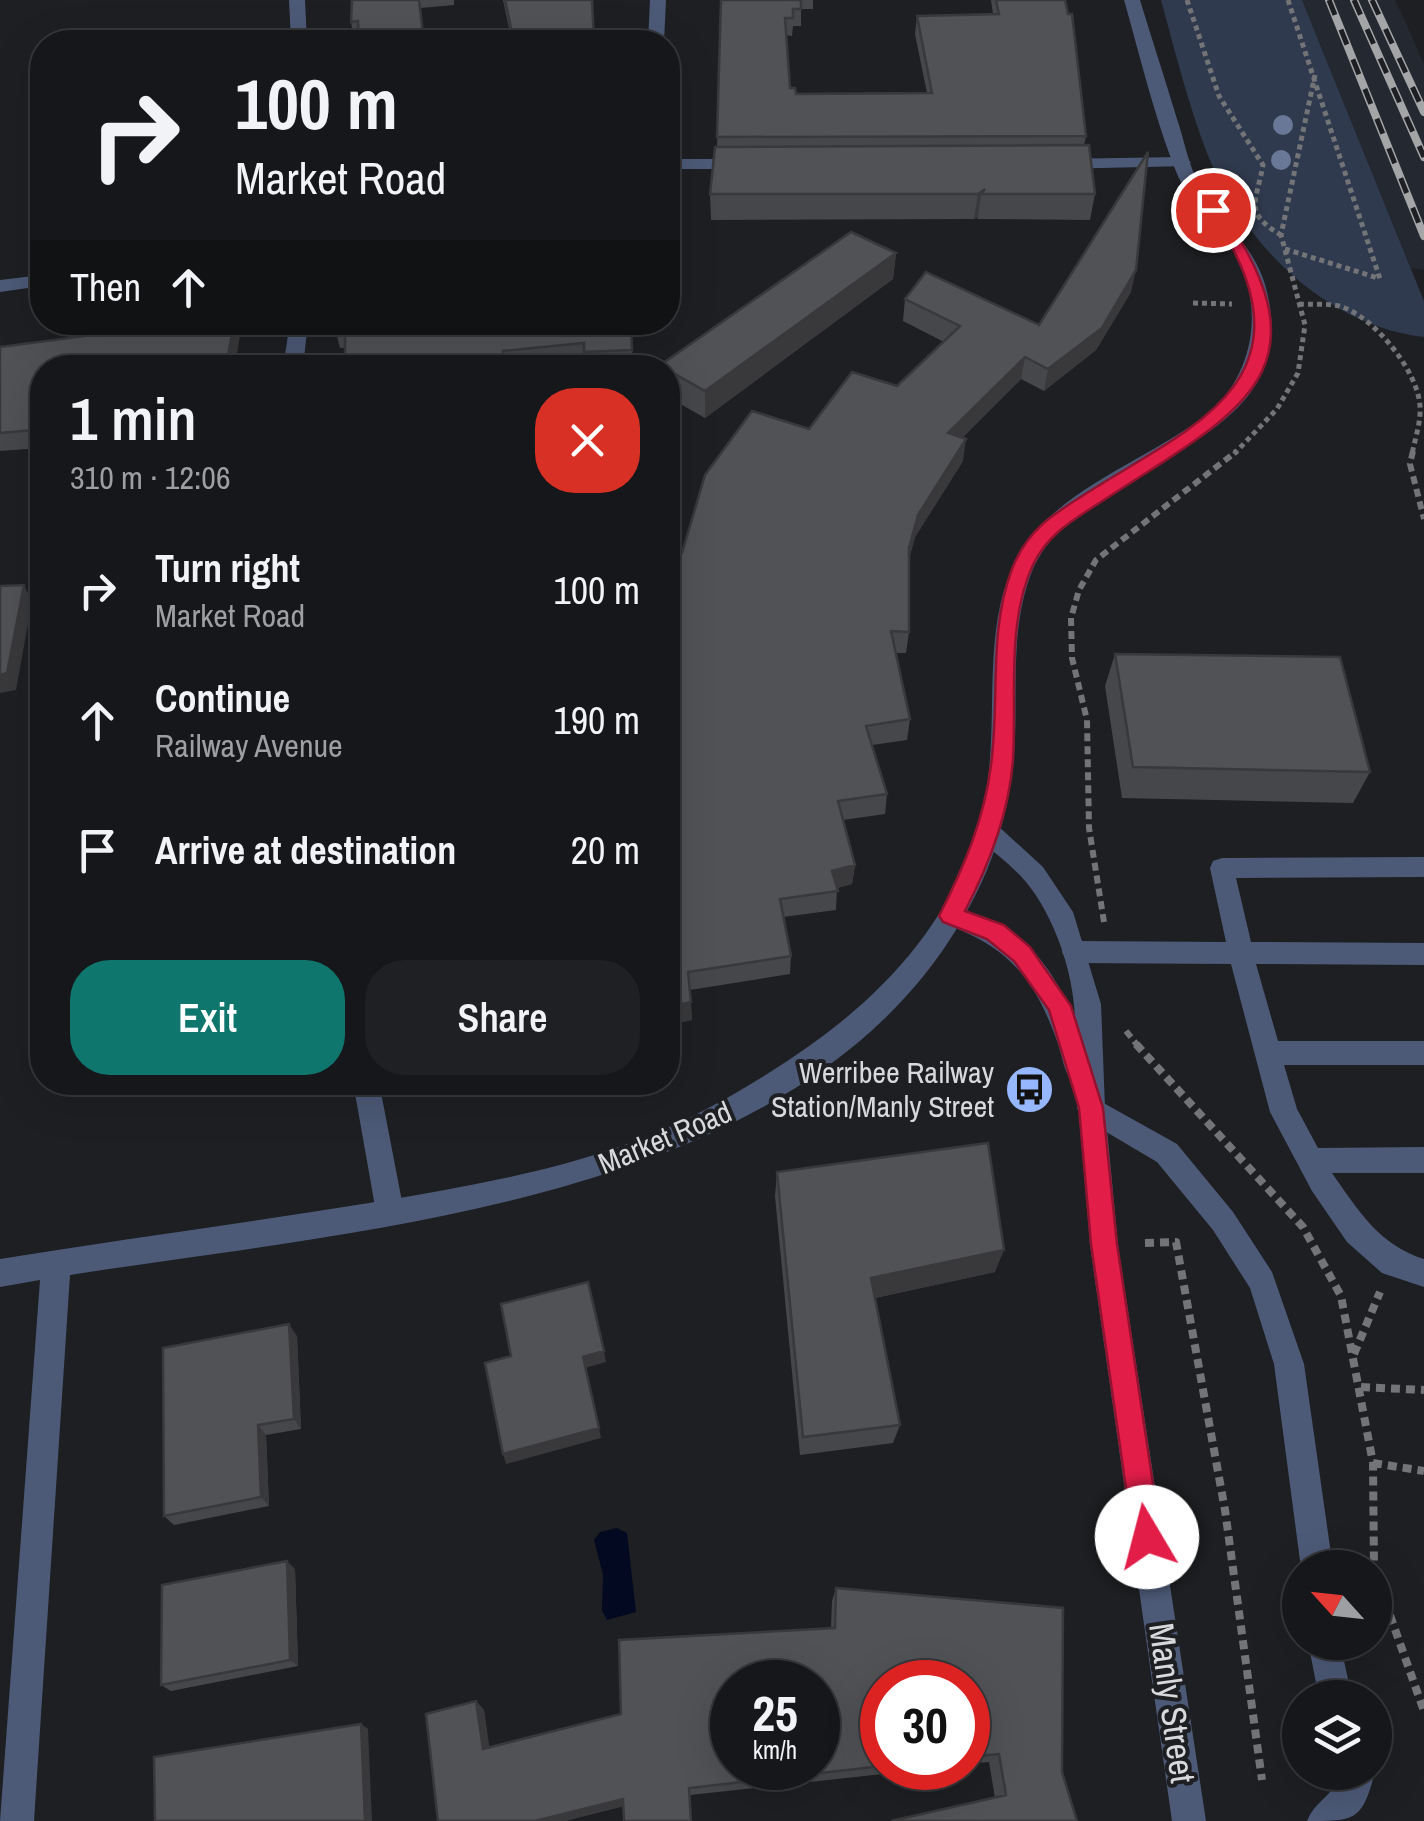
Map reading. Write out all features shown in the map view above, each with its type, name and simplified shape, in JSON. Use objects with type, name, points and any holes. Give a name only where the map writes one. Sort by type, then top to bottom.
[{"type":"street","points":[[297,0],[298,30]]},
{"type":"street","points":[[657,30],[658,0]]},
{"type":"street","name":"Market Road","points":[[0,1273],[510,1192],[567,1178],[704,1126],[804,1067],[894,992],[951,916],[972,876],[988,832],[1002,765],[1009,608],[1023,566],[1045,529],[1222,414],[1252,376],[1264,338],[1261,306],[1243,253],[1195,192],[1182,162],[1132,0]]},
{"type":"street","points":[[1034,164],[1182,162]]},
{"type":"street","points":[[680,164],[768,164]]},
{"type":"street","points":[[0,286],[30,282]]},
{"type":"street","name":"Manly Street","points":[[988,832],[1034,874],[1064,919],[1088,1004],[1091,1108],[1104,1244],[1189,1821]]},
{"type":"street","points":[[1424,867],[1222,868],[1241,956],[1284,1112],[1310,1161],[1358,1234],[1392,1263],[1424,1272]]},
{"type":"street","name":"Manly Street","points":[[951,916],[996,932],[1022,954],[1047,985],[1060,1006],[1091,1108]]},
{"type":"street","points":[[1076,952],[1241,956],[1424,954]]},
{"type":"street","points":[[1266,1053],[1424,1053]]},
{"type":"street","points":[[368,1095],[390,1212]]},
{"type":"street","points":[[1091,1108],[1167,1153],[1223,1222],[1262,1282],[1289,1364],[1314,1550]]},
{"type":"street","points":[[1310,1161],[1424,1160]]},
{"type":"street","points":[[16,1821],[56,1264]]},
{"type":"street","points":[[1324,1821],[1350,1799],[1353,1790]]},
{"type":"path","points":[[1187,0],[1219,96],[1263,165],[1254,214],[1259,222],[1282,235]]},
{"type":"path","points":[[1285,249],[1380,279],[1288,0]]},
{"type":"path","points":[[1112,954],[1089,828],[1087,720],[1072,658],[1071,618],[1079,590],[1096,560],[1248,443],[1278,410],[1298,373],[1305,325],[1282,235],[1315,75]]},
{"type":"path","points":[[1193,303],[1339,306],[1361,317],[1406,363],[1418,385],[1421,410],[1410,464],[1424,519]]},
{"type":"path","points":[[1124,1026],[1152,1064],[1183,1092],[1303,1227],[1341,1296],[1372,1462],[1374,1550]]},
{"type":"path","points":[[1144,1244],[1176,1242],[1202,1360],[1236,1560],[1262,1780]]},
{"type":"path","points":[[1354,1354],[1392,1263]]},
{"type":"path","points":[[1361,1387],[1424,1390]]},
{"type":"path","points":[[1372,1462],[1424,1471]]},
{"type":"path","points":[[1392,1621],[1424,1711]]},
{"type":"shaded area","points":[[1161,0],[1302,0],[1424,301],[1424,337],[1388,330],[1354,316],[1322,298],[1265,248],[1222,186],[1207,153]]},
{"type":"shaded area","points":[[1302,0],[1395,0],[1404,19],[1424,64],[1424,270],[1411,268]]},
{"type":"shaded area","points":[[617,1528],[627,1533],[636,1612],[607,1620],[602,1610],[603,1575],[594,1540],[600,1532]]},
{"type":"building","points":[[352,0],[419,0],[423,30],[358,30],[358,21],[351,22]]},
{"type":"building","points":[[505,0],[592,0],[593,30],[511,30]]},
{"type":"building","points":[[721,0],[801,0],[801,9],[793,9],[793,18],[785,18],[790,88],[795,88],[796,94],[932,93],[917,16],[999,14],[996,0],[1065,0],[1068,14],[1072,14],[1086,136],[717,137]]},
{"type":"building","points":[[1089,145],[1095,194],[981,194],[985,189],[978,194],[710,194],[715,147]]},
{"type":"building","points":[[1148,152],[1136,270],[1102,328],[1048,369],[1025,357],[948,433],[966,439],[918,515],[909,548],[909,632],[891,631],[910,719],[866,726],[887,794],[838,801],[855,865],[832,871],[838,891],[780,899],[791,956],[688,972],[691,1002],[680,1004],[680,553],[705,475],[752,411],[809,429],[852,372],[897,386],[960,326],[905,299],[926,272],[1039,325]]},
{"type":"building","points":[[851,232],[896,253],[705,391],[680,377],[680,355],[675,355]]},
{"type":"building","points":[[93,335],[232,335],[228,355],[30,355],[30,430],[0,433],[0,347]]},
{"type":"building","points":[[345,335],[631,335],[632,350],[584,352],[584,343],[503,351],[503,355],[345,355]]},
{"type":"building","points":[[24,585],[7,673],[0,675],[0,586]]},
{"type":"building","points":[[1115,654],[1340,657],[1370,772],[1133,767]]},
{"type":"building","points":[[988,1143],[1004,1250],[871,1278],[900,1425],[803,1437],[777,1172]]},
{"type":"building","points":[[588,1282],[604,1351],[583,1357],[599,1428],[503,1454],[485,1363],[511,1356],[501,1304]]},
{"type":"building","points":[[289,1324],[294,1419],[258,1425],[261,1497],[164,1516],[163,1348]]},
{"type":"building","points":[[287,1561],[290,1660],[161,1685],[162,1585]]},
{"type":"building","points":[[836,1588],[1063,1608],[1062,1772],[1077,1821],[891,1821],[1006,1795],[999,1754],[990,1755],[990,1660],[860,1660],[860,1769],[840,1771],[840,1660],[710,1660],[710,1786],[689,1788],[691,1821],[624,1821],[623,1799],[535,1821],[438,1821],[426,1714],[476,1701],[483,1749],[621,1714],[619,1640],[835,1628]]},
{"type":"building","points":[[361,1724],[365,1821],[155,1821],[154,1757]]},
{"type":"railway","points":[[1329,0],[1424,236]]},
{"type":"railway","points":[[1354,0],[1424,157]]},
{"type":"railway","points":[[1372,0],[1424,112]]},
{"type":"place","name":"Werribee Railway Station/Manly Street","points":[[1029,1090]]},
{"type":"route","points":[[1147,1537],[1104,1244],[1091,1108],[1060,1006],[1022,954],[996,932],[951,916],[972,876],[988,832],[1002,765],[1009,608],[1023,566],[1045,529],[1222,414],[1252,376],[1264,338],[1261,306],[1243,253],[1213,210]]}]
